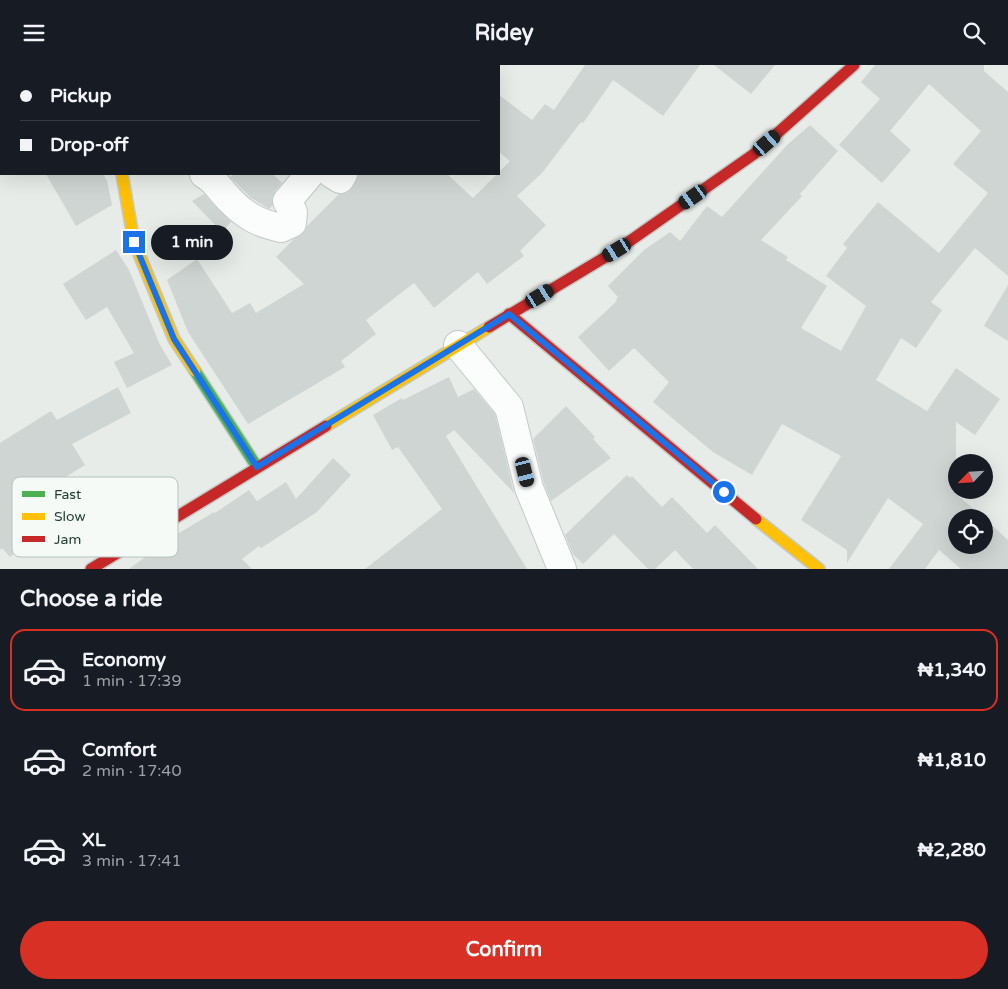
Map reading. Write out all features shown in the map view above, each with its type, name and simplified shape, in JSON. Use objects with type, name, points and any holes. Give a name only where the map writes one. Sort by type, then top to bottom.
[{"type":"street","points":[[178,516],[617,250],[754,154],[854,65]]},
{"type":"street","points":[[122,175],[134,242],[174,339],[257,467]]},
{"type":"street","points":[[206,175],[213,179],[229,199],[248,217],[280,228],[292,223],[293,212],[287,201],[309,175]]},
{"type":"street","points":[[509,314],[818,569]]},
{"type":"street","points":[[458,345],[509,407],[529,488],[562,569]]},
{"type":"street","points":[[91,569],[111,557]]},
{"type":"building","points":[[585,65],[700,65],[663,116],[613,80],[583,123],[581,122],[542,173],[517,196],[546,225],[520,251],[524,256],[487,284],[478,272],[434,308],[414,283],[366,320],[376,334],[341,361],[345,367],[248,424],[188,332],[167,280],[197,259],[232,313],[250,303],[256,313],[304,284],[276,257],[304,232],[307,226],[339,194],[347,193],[353,187],[359,175],[448,175],[473,198],[496,175],[500,175],[500,171],[510,161],[500,153],[500,96],[532,120],[545,104],[554,110]]},
{"type":"building","points":[[714,65],[775,65],[751,94]]},
{"type":"building","points":[[875,65],[984,65],[984,71],[1008,92],[1008,276],[975,248],[931,302],[942,310],[916,348],[901,338],[876,380],[927,411],[956,368],[1000,399],[975,435],[956,422],[956,454],[948,454],[948,499],[962,499],[974,509],[948,509],[948,554],[993,554],[993,526],[1008,540],[1008,569],[961,569],[939,550],[925,569],[889,569],[923,524],[888,498],[847,563],[847,550],[801,520],[841,456],[782,424],[752,475],[713,452],[653,402],[669,382],[634,348],[609,371],[578,337],[617,301],[618,297],[608,286],[644,250],[670,232],[680,241],[707,206],[722,217],[787,145],[810,125],[838,151],[800,194],[802,196],[761,240],[788,257],[786,260],[827,286],[801,328],[841,351],[866,306],[826,276],[847,248],[843,244],[878,202],[939,253],[988,193],[953,164],[981,131],[929,84],[890,131],[911,150],[882,183],[839,145],[880,99],[861,82]]},
{"type":"building","points":[[47,175],[104,175],[107,181],[112,205],[76,226]]},
{"type":"building","points":[[233,175],[274,175],[282,183],[275,191],[272,199],[273,205],[269,209],[251,198],[230,177]]},
{"type":"building","points":[[204,194],[231,222],[222,232],[192,201]]},
{"type":"building","points":[[116,250],[129,270],[160,345],[172,365],[127,388],[114,362],[134,353],[107,307],[86,320],[63,284]]},
{"type":"building","points":[[1008,285],[1008,341],[984,326]]},
{"type":"building","points":[[449,377],[458,397],[474,389],[495,414],[514,493],[454,430],[446,436],[527,569],[365,569],[442,509],[398,447],[392,450],[373,415],[402,398],[403,400]]},
{"type":"building","points":[[118,387],[131,413],[72,444],[85,465],[66,477],[12,477],[12,555],[10,557],[2,548],[0,550],[0,443],[51,411],[57,420]]},
{"type":"building","points":[[566,406],[595,437],[593,439],[611,458],[551,501],[544,483],[533,439]]},
{"type":"building","points":[[333,458],[351,475],[317,512],[261,548],[259,546],[242,559],[252,569],[129,569],[145,557],[178,557],[178,534],[215,513],[249,490],[257,501],[286,482],[296,499]]},
{"type":"building","points":[[627,475],[630,478],[632,476],[662,507],[672,497],[707,533],[715,525],[758,569],[693,569],[675,550],[655,569],[648,569],[614,534],[583,564],[573,554],[565,535]]},
{"type":"traffic: fast","points":[[195,371],[257,467]]},
{"type":"traffic: slow","points":[[122,175],[134,242],[174,339],[195,371]]},
{"type":"traffic: slow","points":[[326,426],[489,327]]},
{"type":"traffic: slow","points":[[756,519],[819,569]]},
{"type":"traffic: jam","points":[[489,327],[617,250],[754,154],[854,65]]},
{"type":"traffic: jam","points":[[509,314],[756,519]]},
{"type":"traffic: jam","points":[[178,516],[326,426]]},
{"type":"traffic: jam","points":[[91,569],[111,557]]},
{"type":"route","points":[[134,242],[174,339],[257,467],[509,314],[724,492]]}]
